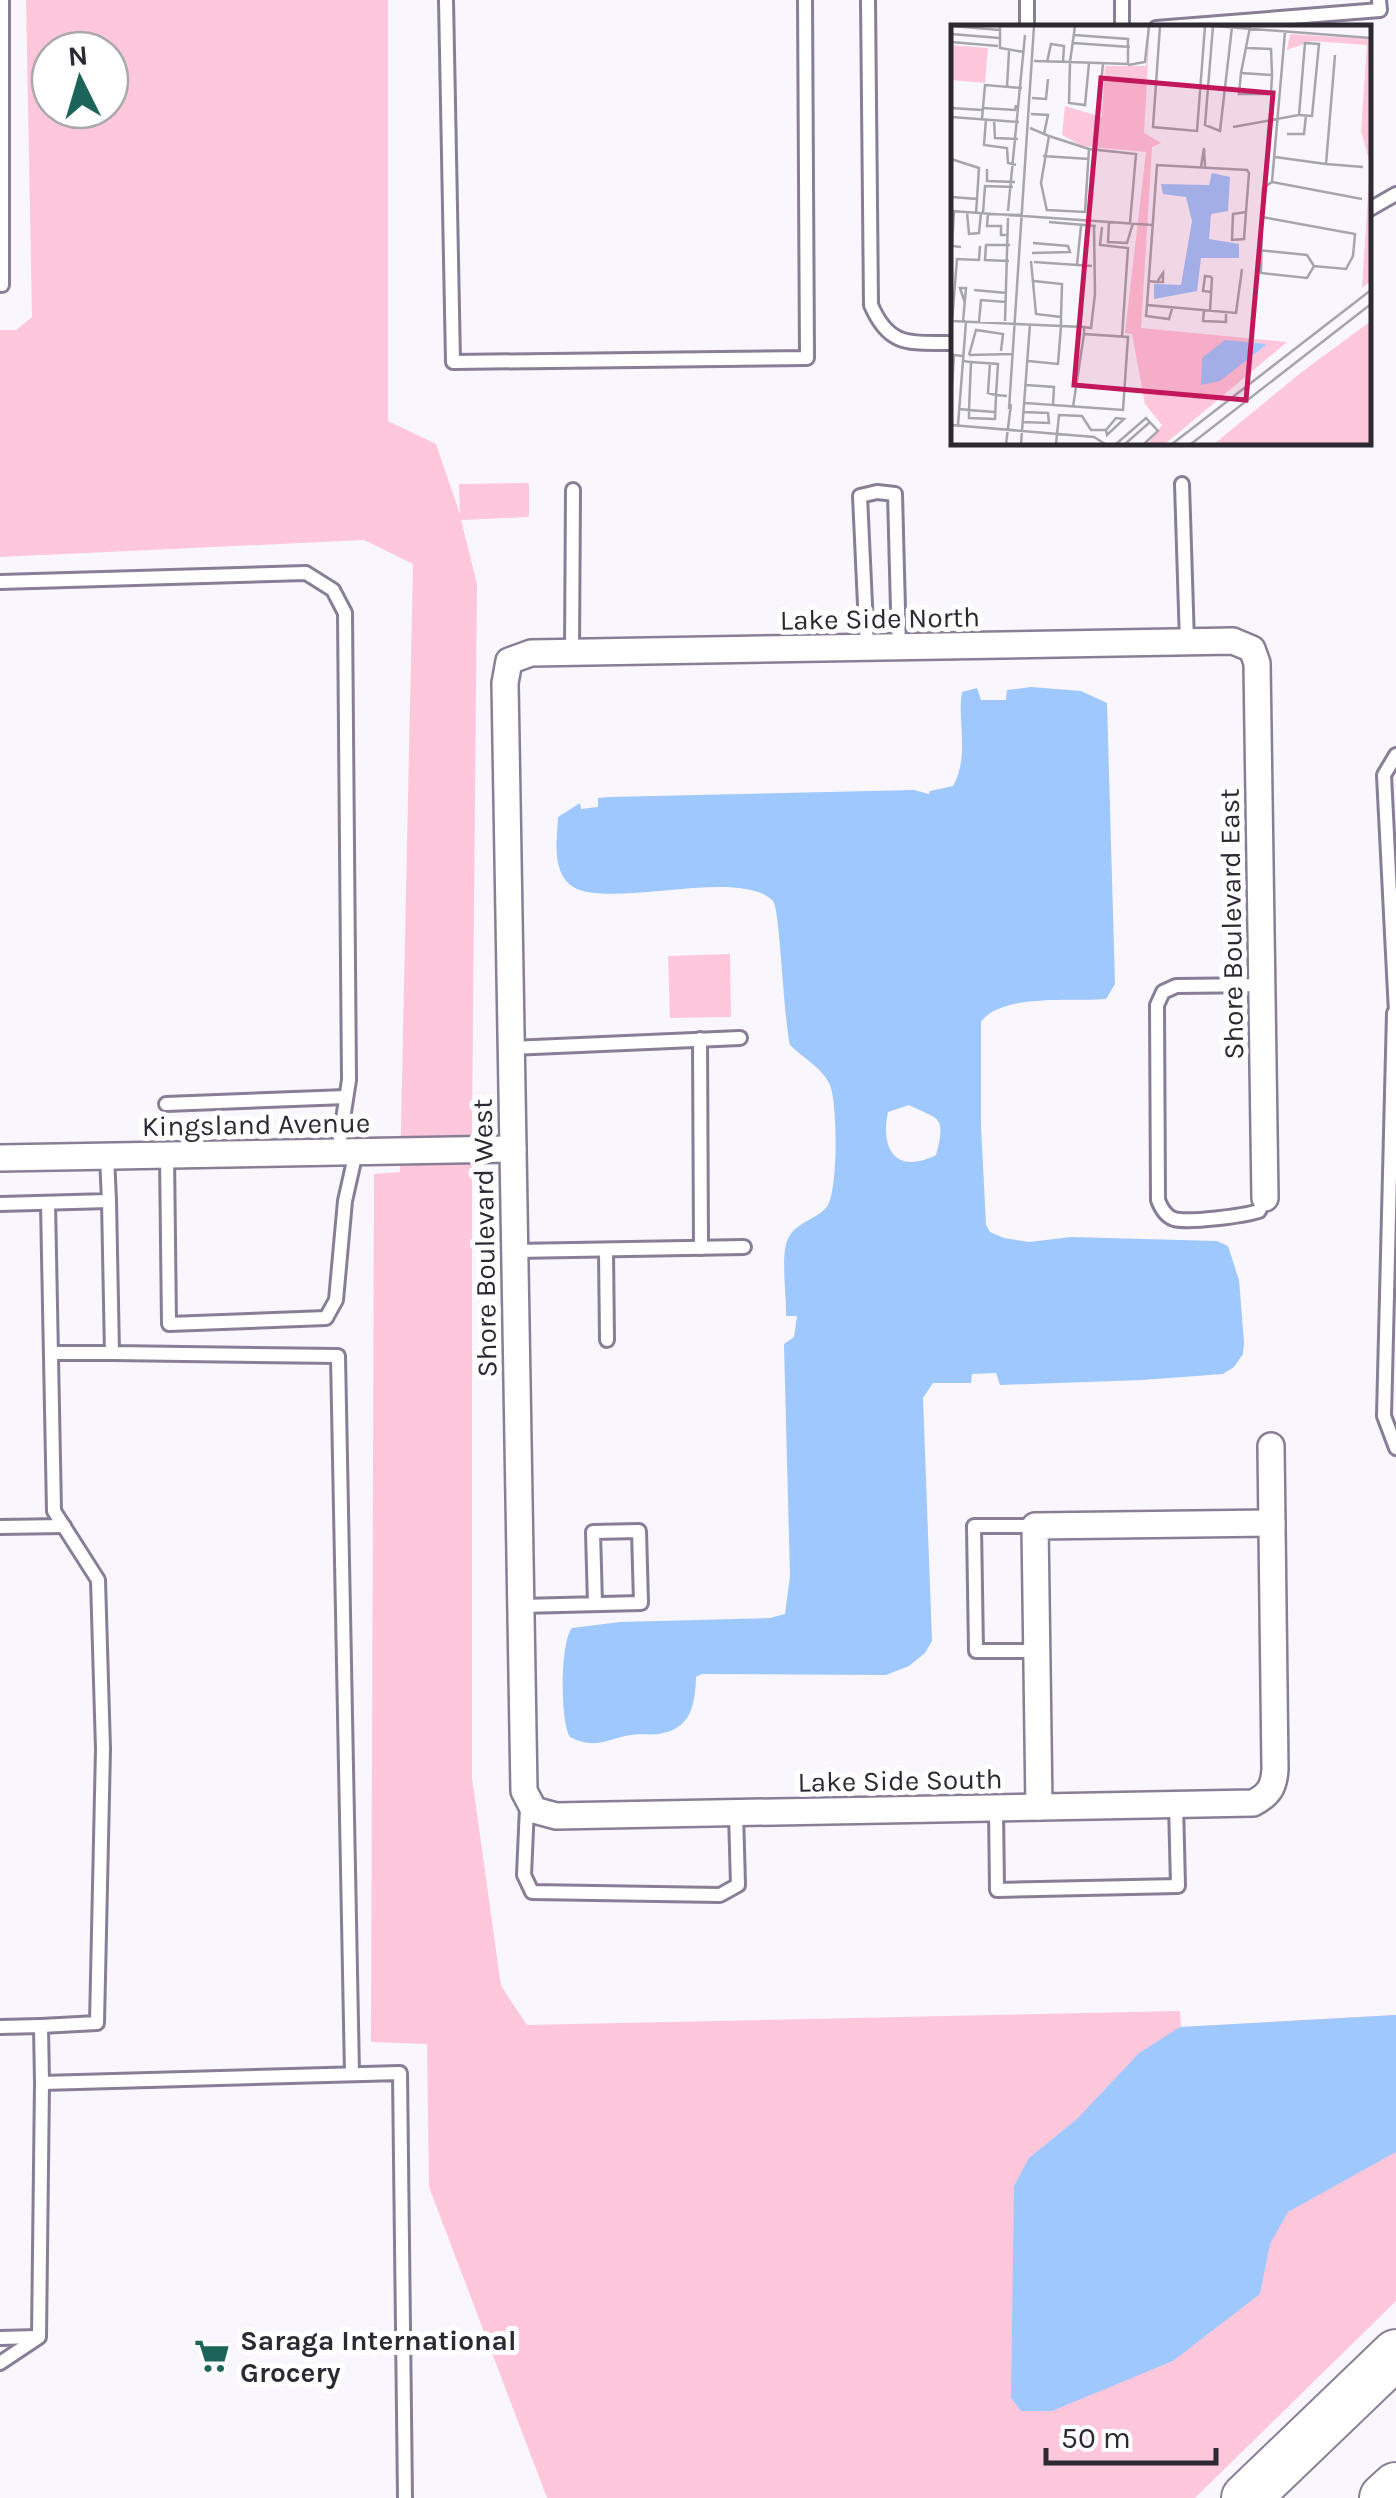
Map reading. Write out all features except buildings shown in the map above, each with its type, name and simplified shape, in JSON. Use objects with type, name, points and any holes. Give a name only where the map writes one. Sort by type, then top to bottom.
[{"type":"highway","points":[[1246,2498],[1396,2354]]},
{"type":"highway","points":[[1384,2498],[1396,2486]]},
{"type":"street","name":"Lake Side North","points":[[510,661],[531,654],[1233,641],[1252,650]]},
{"type":"street","name":"Shore Boulevard East","points":[[1252,650],[1257,664],[1265,1198]]},
{"type":"street","name":"Shore Boulevard West","points":[[510,661],[505,683],[520,1606],[524,1791],[530,1806]]},
{"type":"street","name":"Kingsland Avenue","points":[[0,1158],[513,1149]]},
{"type":"street","points":[[1039,1807],[1035,1526],[1272,1523],[1271,1446]]},
{"type":"street","name":"Lake Side South","points":[[530,1806],[556,1816],[1253,1803],[1266,1796],[1274,1784],[1272,1523]]},
{"type":"lane","points":[[2,0],[2,286]]},
{"type":"lane","points":[[446,0],[453,362],[807,358],[805,0]]},
{"type":"lane","points":[[868,0],[871,304],[880,326],[900,342],[951,343]]},
{"type":"lane","points":[[1026,0],[1027,25]]},
{"type":"lane","points":[[1193,25],[1380,10],[1380,0]]},
{"type":"lane","points":[[1371,208],[1396,194]]},
{"type":"lane","points":[[1182,484],[1187,642]]},
{"type":"lane","points":[[572,653],[573,490]]},
{"type":"lane","points":[[867,648],[860,496],[878,492],[896,494],[899,648]]},
{"type":"lane","points":[[0,582],[306,574],[333,590],[345,613],[349,1080],[345,1202],[336,1300],[326,1318],[169,1324],[167,1155]]},
{"type":"lane","points":[[1396,754],[1384,775],[1395,1013],[1391,1281],[1384,1416],[1396,1448]]},
{"type":"lane","points":[[1262,985],[1176,986],[1163,992],[1157,1004],[1158,1200],[1163,1212],[1173,1219],[1244,1216],[1259,1211],[1265,1198]]},
{"type":"lane","points":[[512,1048],[740,1038]]},
{"type":"lane","points":[[700,1039],[701,1248]]},
{"type":"lane","points":[[166,1104],[346,1098]]},
{"type":"lane","points":[[107,1156],[112,1353]]},
{"type":"lane","points":[[0,1204],[109,1201]]},
{"type":"lane","points":[[0,2027],[98,2023],[103,1749],[98,1580],[54,1511],[48,1203]]},
{"type":"lane","points":[[514,1252],[744,1247]]},
{"type":"lane","points":[[606,1250],[607,1340]]},
{"type":"lane","points":[[51,1353],[338,1356],[352,2074]]},
{"type":"lane","points":[[0,1527],[64,1526]]},
{"type":"lane","points":[[1035,1526],[974,1526],[974,1544],[976,1651],[1037,1651]]},
{"type":"lane","points":[[520,1606],[642,1603],[639,1531],[592,1532],[595,1604]]},
{"type":"lane","points":[[996,1808],[997,1890],[1178,1886],[1176,1804]]},
{"type":"lane","points":[[530,1806],[524,1875],[532,1892],[720,1895],[738,1884],[736,1813]]},
{"type":"lane","points":[[39,2337],[41,2026]]},
{"type":"lane","points":[[42,2082],[400,2073],[405,2498]]},
{"type":"lane","points":[[0,2338],[39,2337]]},
{"type":"lane","points":[[0,2364],[39,2337]]},
{"type":"shaded area","points":[[26,0],[388,0],[388,421],[436,444],[460,514],[459,484],[529,483],[529,517],[461,520],[477,584],[472,1778],[501,1986],[527,2025],[1180,2011],[1181,2027],[1396,2015],[1396,2301],[1195,2498],[547,2498],[429,2187],[427,2044],[371,2042],[374,1174],[400,1172],[413,564],[364,540],[0,557],[0,330],[16,330],[32,317]]},
{"type":"shaded area","points":[[730,954],[731,1017],[670,1018],[668,956]]},
{"type":"water","points":[[1031,687],[1081,691],[1107,703],[1115,984],[1106,999],[1020,1003],[991,1013],[981,1022],[986,1225],[990,1232],[1004,1238],[1029,1242],[1071,1237],[1217,1241],[1228,1246],[1239,1280],[1243,1354],[1223,1374],[1000,1385],[996,1373],[972,1374],[971,1383],[933,1383],[923,1398],[932,1641],[925,1653],[909,1666],[886,1675],[702,1674],[696,1677],[686,1720],[673,1730],[601,1742],[579,1741],[570,1737],[563,1700],[565,1649],[572,1628],[620,1622],[770,1618],[785,1614],[790,1576],[784,1344],[794,1337],[797,1316],[786,1316],[784,1255],[792,1233],[828,1205],[834,1181],[835,1124],[832,1092],[826,1077],[790,1045],[773,901],[756,891],[731,887],[586,892],[569,884],[560,870],[558,817],[580,803],[581,809],[598,807],[598,798],[610,797],[914,790],[929,794],[953,786],[958,774],[962,692],[977,688],[981,700],[1006,700],[1007,690]],"holes":[[[909,1105],[938,1120],[940,1125],[936,1155],[910,1162],[894,1155],[886,1137],[888,1112]]]},
{"type":"water","points":[[1396,2015],[1396,2152],[1288,2212],[1270,2244],[1260,2294],[1173,2361],[1052,2411],[1021,2411],[1011,2398],[1014,2186],[1029,2158],[1077,2119],[1139,2053],[1180,2027]]},
{"type":"place","name":"Saraga International Grocery","points":[[212,2356]]}]
